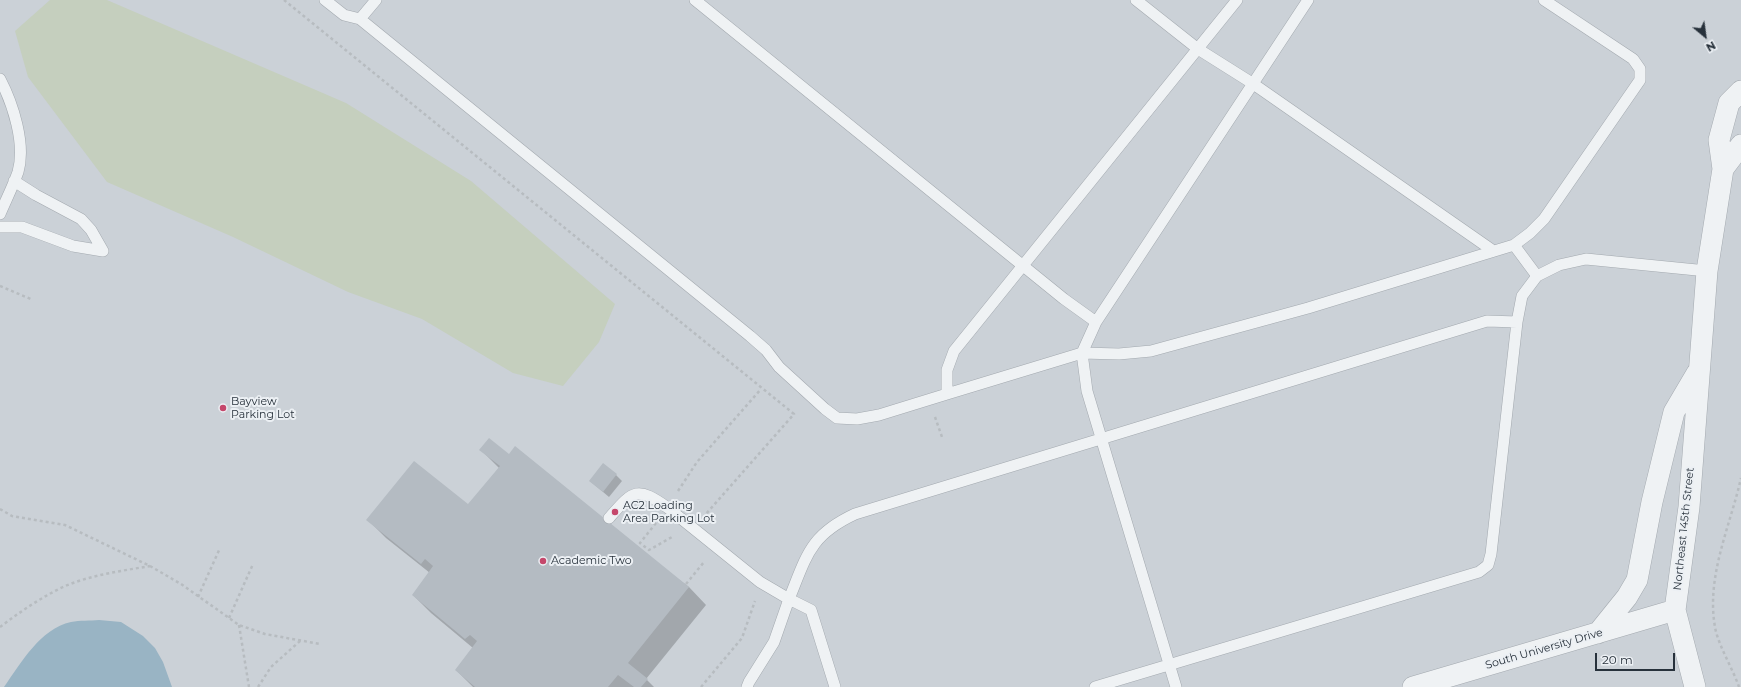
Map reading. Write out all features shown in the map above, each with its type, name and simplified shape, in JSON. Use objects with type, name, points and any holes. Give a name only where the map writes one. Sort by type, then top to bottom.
[{"type":"street","name":"Northeast 145th Street","points":[[1694,687],[1675,610],[1688,507],[1707,271],[1723,169],[1719,140],[1729,103],[1741,91]]},
{"type":"street","name":"Northeast 145th Street","points":[[1723,169],[1741,145]]},
{"type":"street","name":"Northeast 145th Street","points":[[1598,633],[1627,597],[1637,580],[1652,502],[1674,412],[1699,369]]},
{"type":"street","name":"South University Drive","points":[[1413,687],[1675,610]]},
{"type":"lane","points":[[325,0],[344,15],[360,19],[750,336],[766,350],[779,368],[824,409],[837,418],[857,419],[879,415],[1082,353],[1119,354],[1151,351],[1308,308],[1492,250],[1514,245],[1530,234],[1544,219],[1640,80],[1640,69],[1633,59],[1544,0]]},
{"type":"lane","points":[[360,19],[376,0]]},
{"type":"lane","points":[[695,0],[1064,299],[1096,322]]},
{"type":"lane","points":[[1136,0],[1198,49],[1252,83],[1492,250]]},
{"type":"lane","points":[[947,394],[947,370],[954,351],[1237,0]]},
{"type":"lane","points":[[1176,687],[1100,438],[1087,391],[1082,353],[1096,322],[1308,0]]},
{"type":"lane","points":[[0,79],[18,125],[21,145],[18,170],[0,214]]},
{"type":"lane","points":[[0,227],[22,227],[73,246],[103,251],[91,230],[81,218],[36,195],[14,181]]},
{"type":"lane","points":[[1514,245],[1537,276]]},
{"type":"lane","points":[[1095,687],[1479,572],[1488,565],[1491,554],[1517,322],[1522,296],[1537,276],[1559,265],[1586,259],[1707,271]]},
{"type":"lane","points":[[747,687],[774,642],[789,599],[810,550],[820,537],[835,524],[855,514],[1487,321],[1517,322]]},
{"type":"lane","points":[[609,518],[628,496],[642,493],[654,498],[762,584],[811,610],[835,687]]},
{"type":"path","points":[[284,0],[760,389],[794,414],[702,518],[649,550],[640,543],[668,508],[697,462],[760,389]]},
{"type":"path","points":[[0,286],[33,300]]},
{"type":"path","points":[[1739,687],[1716,628],[1714,607],[1715,577],[1741,478]]},
{"type":"path","points":[[0,509],[12,516],[65,525],[150,566],[239,625],[265,634],[320,644]]},
{"type":"path","points":[[198,597],[220,548]]},
{"type":"path","points":[[686,584],[705,562]]},
{"type":"path","points":[[229,618],[253,564]]},
{"type":"path","points":[[0,627],[25,608],[63,587],[94,577],[150,566]]},
{"type":"path","points":[[701,687],[742,638],[757,594],[762,584]]},
{"type":"path","points":[[239,625],[249,687]]},
{"type":"path","points":[[258,687],[272,667],[300,641]]},
{"type":"shaded area","points":[[0,0],[1741,0],[1741,687],[0,687]]},
{"type":"green space","points":[[50,0],[107,0],[346,103],[471,181],[615,304],[599,342],[563,386],[513,373],[422,319],[348,292],[233,237],[107,182],[28,77],[15,31]]},
{"type":"water","points":[[99,620],[121,622],[143,636],[155,648],[163,662],[172,687],[4,687],[32,648],[50,632],[71,622]]},
{"type":"building","name":"Academic Two","points":[[489,438],[509,454],[515,446],[689,587],[628,663],[648,679],[641,687],[634,687],[618,675],[608,687],[475,687],[455,670],[477,641],[470,635],[465,639],[412,595],[433,566],[425,559],[421,564],[366,520],[414,461],[468,504],[500,466],[479,450]]},
{"type":"building","points":[[603,463],[617,474],[603,492],[589,481]]},
{"type":"place","name":"Bayview Parking Lot","points":[[223,408]]},
{"type":"place","name":"AC2 Loading Area Parking Lot","points":[[615,512]]},
{"type":"place","name":"Academic Two","points":[[543,561]]}]
